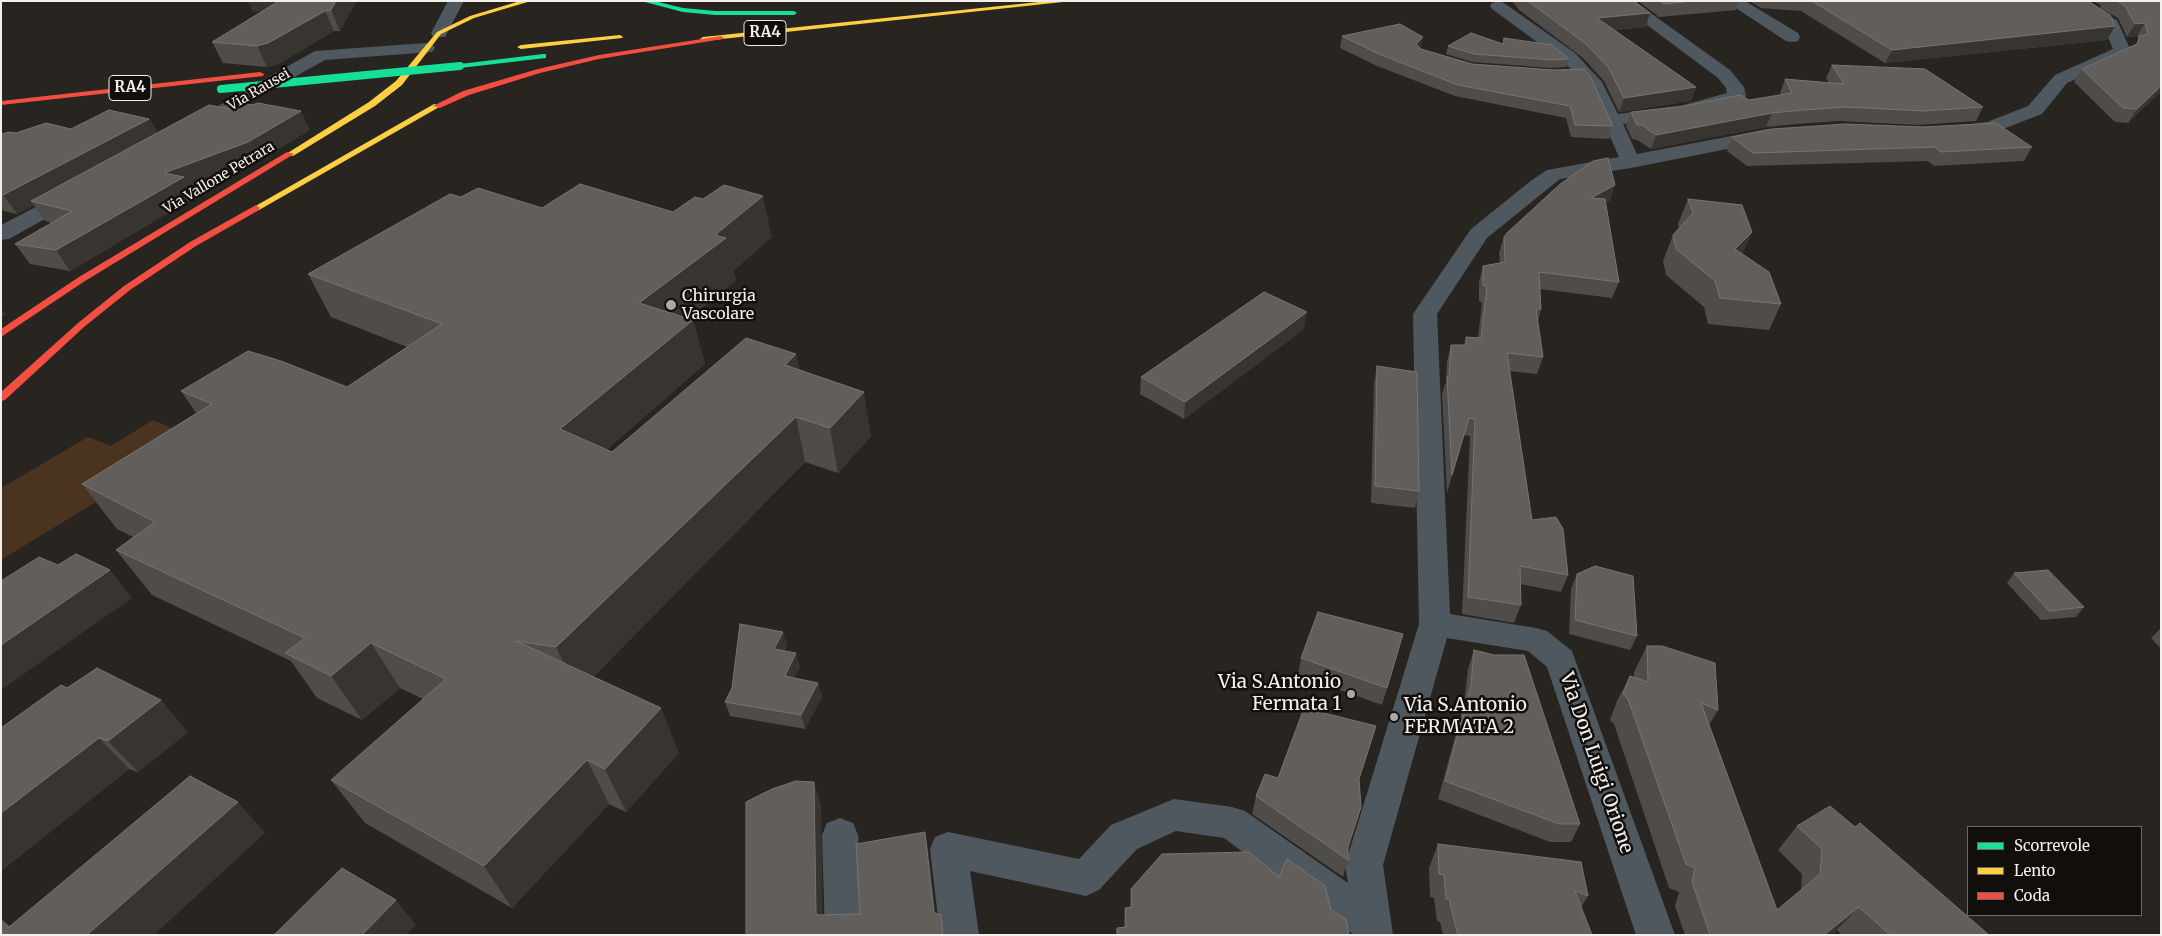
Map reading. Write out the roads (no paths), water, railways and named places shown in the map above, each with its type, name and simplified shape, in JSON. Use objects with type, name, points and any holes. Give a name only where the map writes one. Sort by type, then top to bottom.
[{"type":"main road","points":[[439,33],[472,17],[528,1]]},
{"type":"main road","points":[[644,1],[683,10],[715,13],[757,15],[805,13]]},
{"type":"main road","name":"RA4","points":[[698,29],[967,1]]},
{"type":"main road","name":"RA4","points":[[135,100],[1069,1]]},
{"type":"main road","points":[[864,10],[893,9]]},
{"type":"main road","name":"Via Vallone Petrara","points":[[1,334],[114,259],[372,104],[399,83],[430,52],[439,33]]},
{"type":"main road","points":[[513,48],[630,36]]},
{"type":"main road","points":[[1,398],[81,325],[128,288],[177,255],[426,111],[466,93],[538,71],[599,57],[722,38]]},
{"type":"main road","name":"RA4","points":[[1,103],[260,74],[430,52]]},
{"type":"street","points":[[439,33],[456,1]]},
{"type":"street","points":[[1612,120],[1680,112],[1723,102],[1737,96],[1735,87],[1724,74],[1623,1]]},
{"type":"street","points":[[1733,1],[1792,37]]},
{"type":"street","points":[[1944,131],[1990,128],[2035,110],[2061,78],[2122,51],[2111,24],[2071,1]]},
{"type":"street","points":[[1498,6],[1569,57],[1586,74],[1596,86],[1631,162]]},
{"type":"street","name":"Via Rausei","points":[[182,136],[249,95],[322,55],[430,52]]},
{"type":"street","points":[[1560,75],[1586,74]]},
{"type":"street","points":[[1373,929],[1364,865],[1435,624],[1425,314],[1479,234],[1539,184],[1554,174],[1789,133]]},
{"type":"street","points":[[1,234],[87,188]]},
{"type":"street","name":"Via Don Luigi Orione","points":[[1435,624],[1536,640],[1561,660],[1656,935]]},
{"type":"street","points":[[960,935],[948,849],[1086,878],[1124,836],[1174,815],[1232,823],[1373,929]]},
{"type":"street","points":[[840,835],[845,935]]},
{"type":"place","name":"Chirurgia Vascolare","points":[[671,305]]},
{"type":"place","name":"Via S.Antonio Fermata 1","points":[[1351,694]]},
{"type":"place","name":"Via S.Antonio FERMATA 2","points":[[1394,717]]}]
